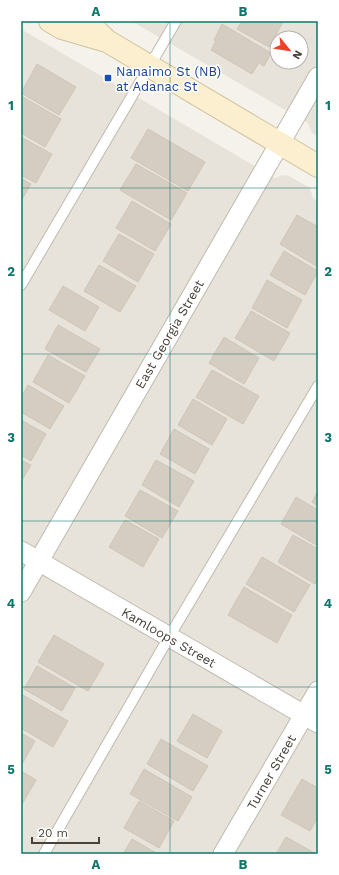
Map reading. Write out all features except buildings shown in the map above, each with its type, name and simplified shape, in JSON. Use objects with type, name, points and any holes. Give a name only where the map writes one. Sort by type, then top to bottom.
[{"type":"main road","points":[[50,21],[62,28],[106,41],[318,166]]},
{"type":"main road","points":[[86,21],[106,41]]},
{"type":"street","name":"East Georgia Street","points":[[21,592],[318,77]]},
{"type":"street","name":"Kamloops Street","points":[[21,551],[311,719]]},
{"type":"street","name":"Turner Street","points":[[223,854],[311,719],[318,691]]},
{"type":"lane","points":[[21,285],[176,21]]},
{"type":"lane","points":[[44,854],[318,386]]},
{"type":"shaded area","points":[[131,21],[318,21],[318,136],[312,133],[308,123]]},
{"type":"shaded area","points":[[21,29],[275,178],[282,175],[289,176],[310,188],[313,198],[318,201],[318,854],[21,854]]},
{"type":"place","name":"Nanaimo St (NB) at Adanac St","points":[[108,78]]}]
